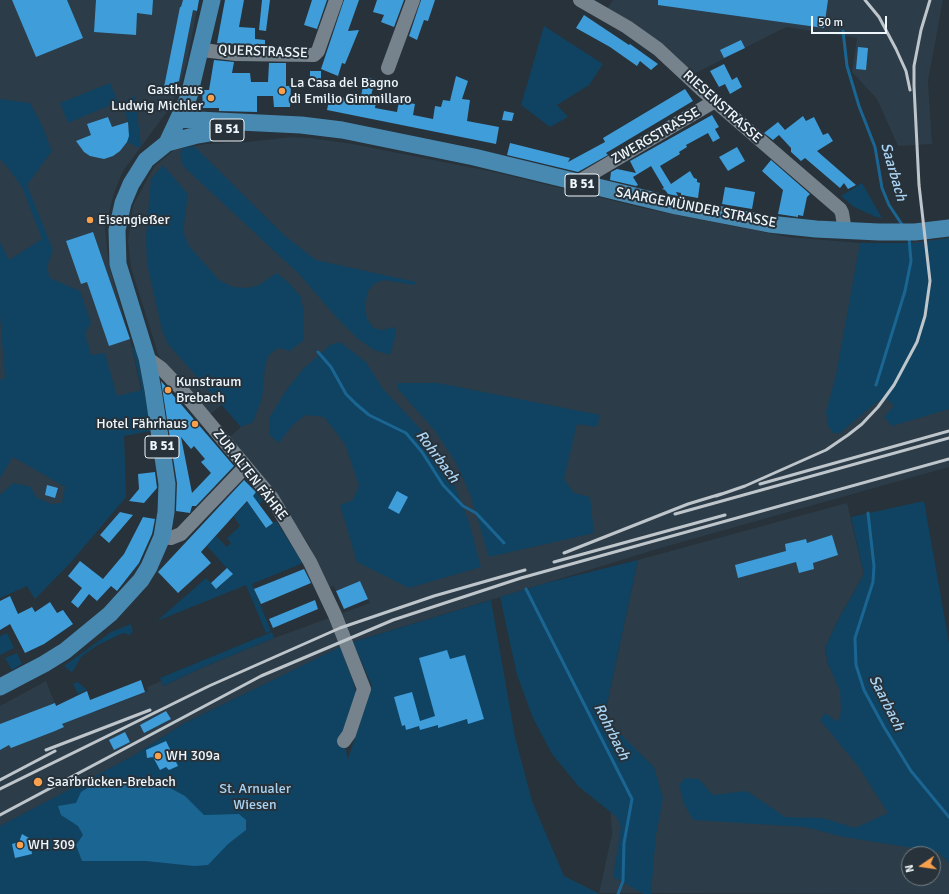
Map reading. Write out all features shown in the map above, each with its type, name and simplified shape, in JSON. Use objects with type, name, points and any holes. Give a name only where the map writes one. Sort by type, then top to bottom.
[{"type":"main road","points":[[178,119],[188,98],[202,50],[212,0]]},
{"type":"main road","name":"B 51","points":[[188,98],[200,128]]},
{"type":"main road","name":"B 51","points":[[167,143],[178,119],[200,128]]},
{"type":"main road","name":"SAARGEMÜNDER STRASSE","points":[[200,128],[233,121],[258,124],[322,127],[398,140],[676,206],[751,221],[845,231],[907,232],[949,228]]},
{"type":"main road","name":"B 51","points":[[0,687],[54,658],[110,614],[141,580],[149,567],[162,538],[166,512],[166,484],[147,358],[118,264],[117,230],[123,203],[134,178],[146,160],[167,143],[200,128]]},
{"type":"street","name":"QUERSTRASSE","points":[[202,50],[236,54],[314,55],[318,51],[336,0]]},
{"type":"street","points":[[388,68],[413,0]]},
{"type":"street","name":"RIESENSTRASSE","points":[[580,0],[627,27],[658,49],[715,101],[840,209],[845,231]]},
{"type":"street","name":"ZWERGSTRASSE","points":[[576,183],[715,101]]},
{"type":"street","name":"ZUR ALTEN FÄHRE","points":[[147,358],[156,363],[172,380],[272,498],[302,546],[320,582],[362,680],[364,689],[363,696],[349,734],[344,741]]},
{"type":"street","points":[[162,538],[171,538],[181,534],[245,467]]},
{"type":"shaded area","points":[[0,0],[199,0],[187,62],[178,90],[169,109],[123,171],[114,193],[105,228],[109,266],[130,339],[150,431],[124,436],[126,497],[71,562],[35,599],[27,586],[0,598]]},
{"type":"shaded area","points":[[613,0],[943,0],[928,81],[932,144],[898,146],[877,99],[852,72],[857,38],[786,27],[688,77],[604,13]]},
{"type":"shaded area","points":[[292,137],[353,144],[494,172],[652,210],[788,237],[860,243],[897,244],[949,238],[949,467],[664,547],[353,642],[183,724],[133,756],[0,827],[0,706],[46,681],[56,706],[87,691],[95,712],[148,691],[147,687],[161,681],[163,686],[206,666],[274,638],[370,603],[360,581],[336,591],[334,586],[329,587],[308,543],[276,496],[227,439],[241,427],[223,404],[209,415],[159,357],[131,268],[128,241],[133,205],[154,167],[174,150],[205,144],[247,142]]},
{"type":"shaded area","points":[[847,503],[864,574],[837,622],[825,648],[828,664],[934,846],[901,846],[901,886],[941,886],[941,855],[949,863],[949,894],[599,893],[612,834],[604,718],[638,560]]},
{"type":"shaded area","points":[[103,782],[127,785],[150,784],[170,788],[185,796],[204,815],[239,814],[246,820],[246,830],[228,844],[208,865],[194,866],[146,861],[82,861],[76,845],[83,835],[78,826],[61,815],[58,806],[76,803],[81,792],[94,784]]},
{"type":"green space","points":[[544,26],[603,64],[589,85],[557,105],[568,117],[550,127],[521,105]]},
{"type":"green space","points":[[110,83],[118,102],[68,123],[60,103]]},
{"type":"green space","points":[[135,96],[141,145],[139,148],[127,142],[129,128],[125,110],[120,104]]},
{"type":"green space","points":[[0,99],[30,103],[41,123],[52,151],[27,185],[53,250],[47,267],[50,278],[80,291],[91,323],[85,333],[91,355],[105,353],[117,396],[142,390],[132,347],[136,349],[150,420],[148,421],[150,431],[124,436],[126,497],[71,562],[35,599],[27,586],[0,598],[0,495],[13,483],[31,487],[36,497],[51,504],[62,503],[65,487],[13,457],[0,478],[0,380],[5,378],[0,315],[0,242],[9,260],[42,239],[22,187],[0,159]]},
{"type":"green space","points":[[194,146],[285,236],[316,260],[416,282],[415,285],[384,280],[375,283],[368,291],[365,306],[367,319],[374,328],[382,330],[395,327],[396,334],[390,355],[374,350],[357,338],[336,317],[300,275],[183,166],[180,153],[183,148]]},
{"type":"green space","points":[[163,165],[188,194],[183,231],[189,246],[219,280],[233,287],[246,288],[257,286],[277,273],[289,283],[301,297],[304,313],[304,340],[290,351],[278,348],[269,355],[265,365],[262,399],[253,422],[241,427],[168,344],[162,330],[147,263],[146,237],[151,179]]},
{"type":"green space","points":[[862,183],[882,218],[876,217],[854,207],[841,196]]},
{"type":"green space","points":[[949,238],[949,409],[892,426],[884,417],[894,406],[887,399],[878,401],[840,433],[833,433],[828,426],[826,412],[836,375],[860,243],[916,243]]},
{"type":"green space","points":[[340,342],[366,362],[383,389],[428,437],[447,466],[469,522],[481,567],[409,588],[357,562],[340,505],[353,500],[359,485],[345,444],[324,417],[305,415],[292,426],[279,443],[269,435],[269,418],[287,389],[303,369],[330,345]]},
{"type":"green space","points":[[398,383],[438,383],[600,415],[597,427],[577,424],[564,479],[574,493],[590,497],[594,533],[489,557],[470,494],[455,461],[435,431],[397,388]]},
{"type":"green space","points":[[256,492],[263,501],[253,509],[266,528],[276,521],[303,563],[252,584],[271,631],[266,633],[246,585],[157,621],[206,578],[217,589],[232,574],[207,546],[216,536],[227,547],[231,543],[227,538],[240,526],[234,517]]},
{"type":"green space","points":[[924,501],[949,643],[949,863],[941,855],[941,846],[901,846],[844,837],[805,827],[693,820],[684,804],[679,785],[685,778],[699,779],[713,795],[747,791],[785,817],[823,818],[855,828],[888,813],[858,766],[820,720],[825,713],[838,722],[841,711],[840,691],[828,664],[825,648],[837,622],[864,574],[851,517]]},
{"type":"green space","points":[[638,560],[604,718],[654,767],[663,798],[656,835],[651,894],[644,894],[613,877],[621,827],[617,817],[579,787],[552,754],[533,718],[517,675],[500,597],[546,583]]},
{"type":"green space","name":"St. Arnualer Wiesen","points":[[491,600],[515,737],[532,801],[564,876],[600,894],[0,894],[0,826],[133,756],[183,724],[340,647],[356,693],[342,734],[348,759],[372,686],[353,642]]},
{"type":"green space","points":[[131,624],[133,631],[130,635],[123,633],[96,646],[81,657],[73,671],[71,672],[64,666],[111,632]]},
{"type":"green space","points":[[272,632],[274,638],[206,666],[163,686],[160,678]]},
{"type":"green space","points":[[7,633],[14,648],[0,655],[0,636]]},
{"type":"green space","points":[[17,653],[22,664],[12,670],[5,658]]},
{"type":"green space","points":[[78,682],[86,690],[78,694],[73,684]]},
{"type":"building","points":[[12,0],[67,0],[83,38],[36,57]]},
{"type":"building","points":[[96,0],[153,0],[152,15],[137,13],[136,35],[94,32]]},
{"type":"building","points":[[183,0],[199,0],[197,11],[193,10],[179,81],[164,87],[180,7]]},
{"type":"building","points":[[225,0],[244,0],[239,27],[255,28],[255,39],[265,40],[265,46],[217,43]]},
{"type":"building","points":[[262,0],[270,0],[266,31],[259,30]]},
{"type":"building","points":[[312,0],[327,0],[317,29],[304,25]]},
{"type":"building","points":[[344,0],[359,0],[348,31],[359,30],[345,64],[342,63],[338,76],[321,69]]},
{"type":"building","points":[[377,0],[404,0],[394,27],[381,22],[384,15],[373,12]]},
{"type":"building","points":[[421,0],[435,0],[428,21],[424,20],[417,40],[409,36]]},
{"type":"building","points":[[658,0],[828,0],[824,28],[658,5]]},
{"type":"building","points":[[584,15],[629,45],[630,44],[658,64],[651,70],[640,61],[637,66],[610,47],[576,28]]},
{"type":"building","points":[[741,40],[745,48],[724,58],[720,50]]},
{"type":"building","points":[[858,47],[868,48],[866,70],[856,69]]},
{"type":"building","points":[[214,60],[234,62],[232,73],[250,73],[251,82],[268,82],[269,63],[286,63],[286,86],[291,86],[290,107],[274,107],[273,96],[257,96],[257,112],[219,111],[219,108],[203,108],[202,90],[209,90]]},
{"type":"building","points":[[724,64],[732,80],[737,77],[742,87],[730,94],[725,84],[719,87],[710,71]]},
{"type":"building","points":[[310,71],[321,71],[321,82],[310,82]]},
{"type":"building","points":[[456,76],[468,81],[462,99],[470,100],[467,121],[499,127],[496,144],[327,110],[330,95],[360,101],[365,77],[375,79],[371,96],[377,97],[375,108],[397,112],[399,101],[415,104],[413,115],[433,119],[435,106],[441,107],[443,100],[450,101]]},
{"type":"building","points":[[685,89],[693,101],[606,153],[608,155],[578,172],[507,155],[510,143],[570,158],[568,162],[605,142],[603,138]]},
{"type":"building","points":[[504,111],[514,113],[512,121],[502,120]]},
{"type":"building","points":[[712,115],[719,127],[715,129],[720,138],[713,142],[708,133],[686,145],[687,147],[679,152],[680,154],[660,166],[671,184],[690,171],[694,178],[697,179],[697,182],[700,183],[698,198],[681,195],[681,193],[676,192],[678,196],[668,194],[662,189],[664,188],[651,166],[633,177],[638,185],[636,186],[610,180],[611,172],[617,169],[636,173],[630,161]]},
{"type":"building","points":[[803,116],[806,121],[814,117],[823,135],[828,133],[833,141],[817,151],[856,185],[848,189],[844,183],[840,188],[805,158],[801,161],[791,152],[791,148],[779,135],[773,140],[764,133],[778,122],[785,130]]},
{"type":"building","points":[[108,117],[112,127],[128,122],[129,136],[127,142],[120,151],[113,156],[104,159],[90,156],[84,152],[76,141],[91,135],[87,124]]},
{"type":"building","points":[[737,147],[745,161],[728,171],[719,157]]},
{"type":"building","points":[[771,160],[810,194],[807,197],[803,216],[798,215],[798,217],[778,214],[783,190],[762,171]]},
{"type":"building","points":[[725,187],[755,192],[752,209],[722,204]]},
{"type":"building","points":[[93,232],[130,339],[109,346],[87,282],[81,284],[66,241]]},
{"type":"building","points":[[161,381],[234,466],[196,506],[192,506],[190,513],[176,511],[177,483]],"holes":[[[181,437],[191,449],[194,446],[205,459],[201,462],[211,473],[192,493]]]},
{"type":"building","points":[[155,472],[157,488],[144,503],[129,501],[139,489],[138,474]]},
{"type":"building","points":[[244,480],[256,492],[253,496],[273,523],[266,528],[247,501],[201,552],[211,563],[178,593],[158,572]]},
{"type":"building","points":[[47,485],[58,488],[55,498],[45,495]]},
{"type":"building","points":[[397,491],[408,497],[399,514],[388,508]]},
{"type":"building","points":[[120,512],[133,515],[109,543],[100,535]]},
{"type":"building","points":[[143,517],[155,519],[152,534],[139,563],[117,591],[111,586],[97,601],[89,594],[78,608],[71,602],[82,588],[68,576],[80,561],[103,579],[124,554]]},
{"type":"building","points":[[832,535],[838,555],[813,563],[814,569],[799,573],[796,562],[738,578],[735,565],[786,551],[785,544],[806,539],[807,543]]},
{"type":"building","points":[[227,568],[233,574],[216,589],[211,583]]},
{"type":"building","points":[[304,569],[311,583],[261,604],[254,589]]},
{"type":"building","points":[[360,581],[368,599],[344,609],[336,591]]},
{"type":"building","points":[[10,596],[18,614],[32,607],[35,612],[50,602],[57,613],[63,610],[73,624],[44,644],[25,653],[10,624],[0,630],[0,601]]},
{"type":"building","points":[[315,600],[318,609],[273,628],[269,619]]},
{"type":"building","points":[[447,650],[450,659],[465,655],[484,719],[468,724],[467,719],[438,728],[438,725],[420,730],[419,726],[406,730],[405,725],[402,726],[394,697],[412,692],[420,721],[435,716],[419,658]]},
{"type":"building","points":[[141,680],[145,692],[62,724],[64,727],[55,731],[11,748],[9,745],[0,750],[0,724],[55,703],[56,706],[87,691],[90,700]]},
{"type":"building","points":[[166,711],[171,719],[144,733],[140,725]]},
{"type":"building","points":[[125,732],[130,742],[114,750],[109,740]]},
{"type":"building","name":"WH 309a","points":[[166,741],[178,766],[169,770],[166,767],[160,770],[153,757],[147,758],[146,750]]},
{"type":"building","name":"WH 309","points":[[22,834],[29,838],[32,854],[15,858],[12,844],[19,842]]},
{"type":"waterway","name":"Saarbach","points":[[843,31],[847,66],[859,106],[875,147],[882,188],[889,205],[903,226]]},
{"type":"waterway","name":"Saarbach","points":[[876,385],[905,291],[911,261],[909,238]]},
{"type":"waterway","name":"Rohrbach","points":[[318,352],[331,367],[346,394],[369,415],[406,433],[422,452],[443,485],[463,506],[476,513],[504,543]]},
{"type":"waterway","name":"Saarbach","points":[[868,513],[874,566],[873,582],[855,638],[856,665],[864,690],[884,727],[911,771],[949,817]]},
{"type":"waterway","name":"Rohrbach","points":[[526,589],[632,799],[624,843],[623,881],[618,894]]},
{"type":"railway","points":[[865,0],[879,17],[896,49],[906,71],[910,90]]},
{"type":"railway","points":[[716,496],[745,486],[826,450],[848,435],[862,424],[878,407],[894,385],[917,342],[925,316],[930,281],[919,185],[914,66],[921,30],[930,0]]},
{"type":"railway","points":[[760,484],[949,431]]},
{"type":"railway","points":[[675,514],[949,438]]},
{"type":"railway","points":[[0,815],[261,676],[393,620],[521,578],[949,459]]},
{"type":"railway","points":[[564,553],[688,504],[721,494]]},
{"type":"railway","points":[[554,562],[725,515]]},
{"type":"railway","points":[[0,789],[209,686],[340,628],[434,596],[525,570]]},
{"type":"railway","points":[[46,750],[150,710]]},
{"type":"railway","points":[[0,780],[55,751]]},
{"type":"place","name":"La Casa del Bagno di Emilio Gimmillaro","points":[[282,91]]},
{"type":"place","name":"Gasthaus Ludwig Michler","points":[[211,98]]},
{"type":"place","name":"Eisengießer","points":[[90,220]]},
{"type":"place","name":"Kunstraum Brebach","points":[[168,390]]},
{"type":"place","name":"Hotel Fährhaus","points":[[195,424]]},
{"type":"place","name":"WH 309a","points":[[158,756]]},
{"type":"place","name":"Saarbrücken-Brebach","points":[[38,782]]},
{"type":"place","name":"WH 309","points":[[20,845]]}]
